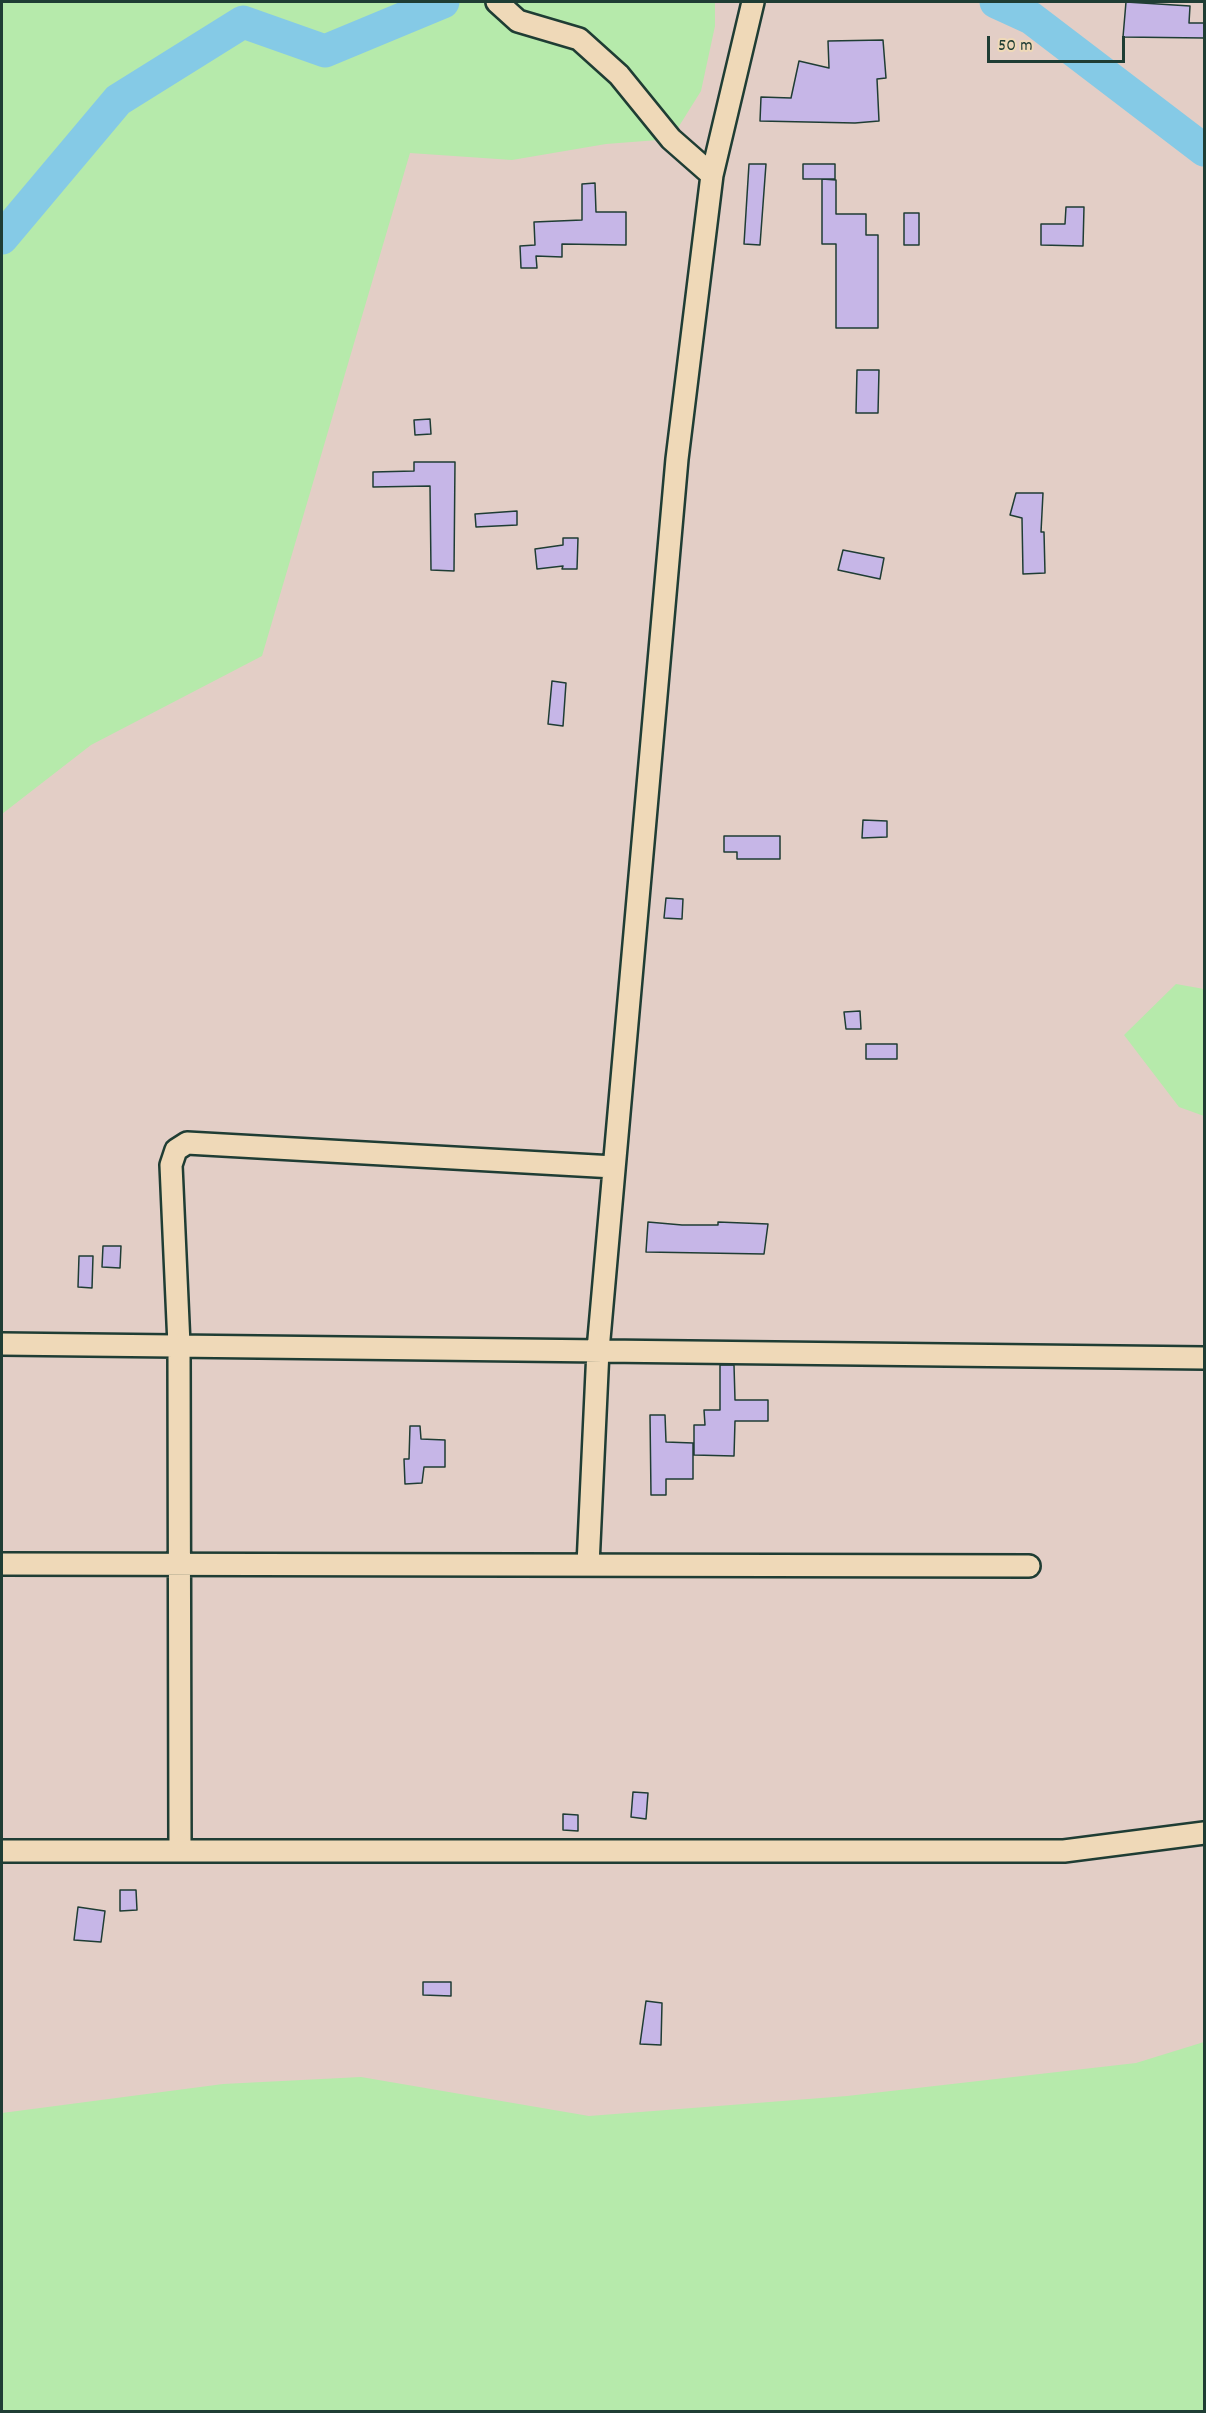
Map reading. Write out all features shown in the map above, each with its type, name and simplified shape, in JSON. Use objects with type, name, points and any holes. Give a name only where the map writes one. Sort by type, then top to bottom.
[{"type":"street","points":[[497,2],[518,21],[579,39],[619,75],[671,139],[712,175]]},
{"type":"street","points":[[588,1565],[598,1350],[677,459],[712,175],[753,2]]},
{"type":"street","points":[[180,1851],[179,1345],[171,1165],[176,1150],[188,1143],[614,1167]]},
{"type":"street","points":[[2,1344],[1204,1358]]},
{"type":"street","points":[[2,1564],[1029,1566]]},
{"type":"street","points":[[2,1851],[1064,1851],[1204,1833]]},
{"type":"green space","points":[[2,2],[715,2],[715,26],[701,91],[671,139],[606,144],[512,160],[410,153],[262,656],[91,745],[2,814]]},
{"type":"green space","points":[[1176,984],[1204,989],[1204,1116],[1179,1107],[1124,1035]]},
{"type":"green space","points":[[1204,2042],[1204,2411],[2,2411],[2,2113],[223,2084],[361,2077],[589,2116],[847,2096],[1136,2063]]},
{"type":"building","points":[[1126,2],[1190,6],[1189,23],[1204,23],[1204,38],[1123,37]]},
{"type":"building","points":[[883,40],[886,78],[877,79],[879,121],[855,123],[760,121],[761,97],[791,98],[799,61],[829,68],[828,41]]},
{"type":"building","points":[[749,164],[766,164],[760,245],[744,244]]},
{"type":"building","points":[[803,164],[835,164],[835,179],[803,179]]},
{"type":"building","points":[[822,179],[836,180],[836,214],[866,214],[866,235],[878,235],[878,328],[836,328],[836,244],[822,244]]},
{"type":"building","points":[[595,183],[596,212],[626,212],[626,245],[562,244],[562,257],[536,256],[537,268],[521,268],[520,246],[535,245],[534,222],[582,220],[582,184]]},
{"type":"building","points":[[1066,207],[1084,207],[1083,246],[1041,245],[1041,224],[1065,224]]},
{"type":"building","points":[[904,213],[919,213],[919,245],[904,245]]},
{"type":"building","points":[[857,370],[879,370],[878,413],[856,413]]},
{"type":"building","points":[[430,419],[431,434],[415,435],[414,420]]},
{"type":"building","points":[[414,462],[455,462],[454,571],[431,570],[430,486],[373,487],[373,472],[414,471]]},
{"type":"building","points":[[1016,493],[1043,493],[1041,532],[1044,532],[1045,573],[1023,574],[1022,518],[1010,515]]},
{"type":"building","points":[[517,511],[517,525],[476,527],[475,514]]},
{"type":"building","points":[[563,538],[578,538],[577,569],[562,569],[563,566],[537,569],[535,549],[563,545]]},
{"type":"building","points":[[843,550],[884,558],[880,579],[838,570]]},
{"type":"building","points":[[552,681],[566,683],[563,726],[548,724]]},
{"type":"building","points":[[863,820],[887,821],[887,837],[862,838]]},
{"type":"building","points":[[724,836],[780,836],[780,859],[737,859],[737,852],[724,852]]},
{"type":"building","points":[[666,898],[683,899],[682,919],[664,918]]},
{"type":"building","points":[[860,1011],[861,1029],[846,1029],[844,1012]]},
{"type":"building","points":[[866,1044],[897,1044],[897,1059],[866,1059]]},
{"type":"building","points":[[648,1222],[682,1225],[718,1225],[718,1222],[768,1224],[764,1254],[646,1252]]},
{"type":"building","points":[[103,1246],[121,1246],[120,1268],[102,1267]]},
{"type":"building","points":[[79,1256],[93,1256],[92,1288],[78,1287]]},
{"type":"building","points":[[720,1365],[734,1365],[735,1400],[768,1400],[768,1421],[735,1421],[734,1456],[694,1455],[694,1425],[705,1425],[704,1410],[720,1410]]},
{"type":"building","points":[[650,1415],[665,1415],[666,1442],[693,1443],[693,1479],[666,1479],[666,1495],[651,1495]]},
{"type":"building","points":[[410,1426],[420,1426],[421,1439],[445,1440],[445,1467],[424,1467],[422,1483],[405,1484],[404,1459],[409,1459]]},
{"type":"building","points":[[633,1792],[648,1793],[646,1819],[631,1817]]},
{"type":"building","points":[[563,1814],[578,1815],[578,1831],[563,1830]]},
{"type":"building","points":[[120,1890],[136,1890],[137,1910],[120,1911]]},
{"type":"building","points":[[78,1907],[105,1911],[101,1942],[74,1940]]},
{"type":"building","points":[[423,1982],[451,1982],[451,1996],[423,1995]]},
{"type":"building","points":[[646,2001],[662,2003],[661,2045],[640,2044]]},
{"type":"waterway","points":[[2,238],[118,100],[243,22],[325,51],[443,2]]},
{"type":"waterway","points":[[996,2],[1031,18],[1204,150]]}]
